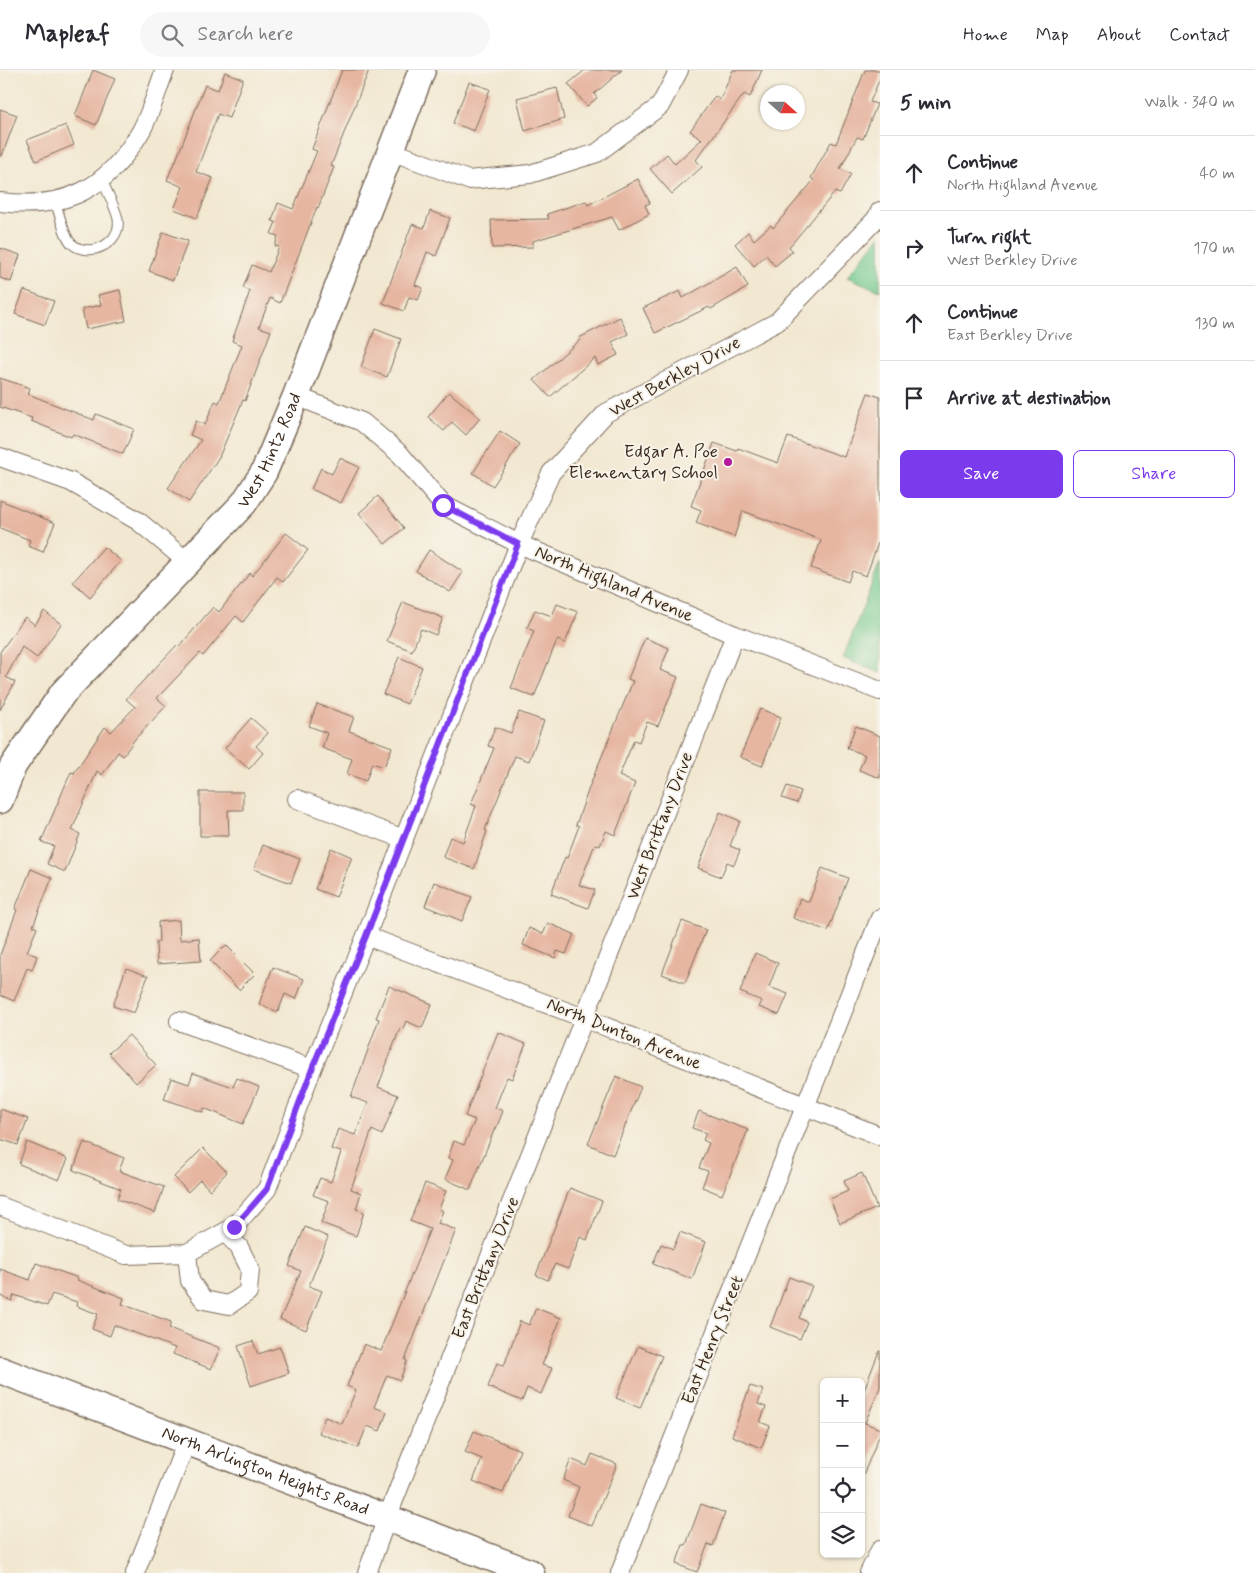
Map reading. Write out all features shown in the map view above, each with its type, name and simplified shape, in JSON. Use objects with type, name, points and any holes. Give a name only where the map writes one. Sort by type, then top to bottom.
[{"type":"street","points":[[0,202],[27,204],[55,202],[92,187],[102,180],[115,167],[142,130],[165,70]]},
{"type":"street","name":"West Hintz Road","points":[[0,800],[13,766],[63,693],[244,503],[264,472],[296,396],[422,70]]},
{"type":"street","points":[[391,151],[468,180],[530,174],[597,153],[660,106],[679,70]]},
{"type":"street","name":"West Berkley Drive","points":[[224,1232],[234,1227],[267,1189],[312,1069],[366,936],[518,544],[551,473],[606,413],[777,322],[876,219],[880,211]]},
{"type":"street","name":"North Highland Avenue","points":[[296,396],[362,422],[400,454],[443,505],[518,544],[735,635],[880,692]]},
{"type":"street","points":[[0,457],[71,482],[138,520],[188,562]]},
{"type":"street","name":"West Brittany Drive","points":[[584,1018],[735,635]]},
{"type":"street","points":[[297,799],[404,839]]},
{"type":"street","name":"East Henry Street","points":[[620,1573],[880,918]]},
{"type":"street","name":"North Dunton Avenue","points":[[366,936],[584,1018],[880,1136]]},
{"type":"street","name":"East Brittany Drive","points":[[367,1573],[584,1018]]},
{"type":"street","points":[[179,1021],[312,1069]]},
{"type":"street","points":[[0,1206],[126,1255],[187,1253],[224,1232],[239,1247],[250,1268],[248,1292],[229,1305],[204,1300],[190,1281],[187,1253]]},
{"type":"street","name":"North Arlington Heights Road","points":[[0,1370],[531,1573]]},
{"type":"street","points":[[135,1573],[187,1441]]},
{"type":"street","points":[[869,1573],[880,1550]]},
{"type":"lane","points":[[55,202],[67,238],[72,244],[90,250],[103,246],[114,236],[118,220],[102,180]]},
{"type":"green space","points":[[880,235],[880,291],[847,277]]},
{"type":"green space","points":[[880,563],[880,673],[843,658]]},
{"type":"building","points":[[93,70],[115,79],[96,125],[75,116]]},
{"type":"building","points":[[342,70],[369,70],[331,166],[334,167],[280,303],[270,298],[259,327],[271,331],[245,401],[243,400],[219,457],[189,502],[168,488],[201,440],[190,435],[196,421],[205,425],[215,401],[219,403],[242,345],[232,341],[250,291],[243,288],[252,265],[269,272],[279,247],[275,246],[278,236],[271,234],[276,222],[272,221],[278,203],[293,209],[317,151],[312,149]]},
{"type":"building","points":[[585,70],[622,70],[594,94],[597,98],[587,106],[568,84]]},
{"type":"building","points":[[733,70],[762,70],[750,97],[744,94],[696,160],[702,167],[672,194],[650,169],[667,154],[675,164],[702,139],[690,131],[715,96],[720,100]]},
{"type":"building","points":[[865,70],[880,70],[880,78],[870,102],[877,104],[863,139],[857,137],[840,169],[851,174],[840,194],[835,192],[789,247],[793,251],[775,266],[766,255],[754,266],[735,244],[748,232],[754,240],[771,225],[773,228],[814,180],[811,178],[831,142],[836,144]]},
{"type":"building","points":[[225,72],[243,79],[229,118],[218,114],[196,172],[213,178],[197,218],[174,209],[183,187],[167,180],[205,85],[218,90]]},
{"type":"building","points":[[469,82],[490,89],[474,131],[453,123]]},
{"type":"building","points":[[557,88],[564,119],[525,131],[517,98]]},
{"type":"building","points":[[0,109],[17,115],[2,156],[0,156]]},
{"type":"building","points":[[66,125],[74,145],[36,161],[27,140]]},
{"type":"building","points":[[638,179],[650,203],[645,205],[649,214],[619,230],[612,217],[533,241],[533,247],[492,248],[491,220],[549,219],[547,214],[586,201],[588,205]]},
{"type":"building","points":[[430,211],[450,218],[436,256],[427,252],[415,285],[423,288],[418,300],[409,297],[404,311],[383,303],[412,224],[424,228]]},
{"type":"building","points":[[163,232],[188,241],[173,280],[149,271]]},
{"type":"building","points":[[0,248],[20,255],[11,282],[0,278]]},
{"type":"building","points":[[737,267],[748,287],[711,309],[709,307],[655,333],[643,308],[680,291],[683,298]]},
{"type":"building","points":[[24,290],[54,301],[45,325],[15,314]]},
{"type":"building","points":[[120,290],[126,321],[86,329],[82,309],[101,305],[98,295]]},
{"type":"building","points":[[620,317],[628,334],[612,342],[618,355],[598,365],[595,358],[550,397],[534,380],[580,340],[579,338]]},
{"type":"building","points":[[375,329],[401,339],[387,377],[361,367]]},
{"type":"building","points":[[0,378],[30,388],[28,394],[94,420],[96,414],[134,429],[123,454],[73,434],[71,437],[31,421],[32,418],[0,407]]},
{"type":"building","points":[[449,392],[480,418],[466,435],[452,422],[444,431],[428,417]]},
{"type":"building","points":[[868,393],[880,397],[880,538],[866,576],[852,571],[848,582],[811,568],[821,540],[743,511],[734,537],[696,523],[701,510],[691,506],[714,443],[737,451],[738,448],[778,463],[788,437],[844,457]]},
{"type":"building","points":[[500,431],[520,444],[493,486],[473,473]]},
{"type":"building","points":[[340,458],[359,467],[341,503],[311,489],[321,468],[332,474]]},
{"type":"building","points":[[378,496],[404,528],[385,544],[359,513]]},
{"type":"building","points":[[0,500],[55,523],[43,552],[28,546],[30,540],[0,528]]},
{"type":"building","points":[[286,533],[308,550],[283,582],[277,577],[243,622],[236,616],[203,656],[200,653],[157,698],[166,706],[135,739],[123,756],[118,752],[102,775],[97,771],[72,830],[80,834],[65,872],[47,864],[54,846],[41,842],[71,772],[74,773],[105,727],[111,732],[135,707],[126,699],[177,645],[179,647],[213,607],[219,612],[250,573],[252,576]]},
{"type":"building","points":[[104,547],[121,561],[90,597],[73,582]]},
{"type":"building","points":[[429,550],[463,572],[450,592],[416,571]]},
{"type":"building","points":[[403,602],[443,618],[436,635],[421,629],[412,651],[387,641]]},
{"type":"building","points":[[557,604],[578,612],[565,643],[557,640],[534,697],[511,688],[534,631],[527,628],[535,610],[552,616]]},
{"type":"building","points":[[44,611],[61,624],[37,658],[22,647],[6,677],[15,682],[0,710],[0,652],[25,617],[35,625]]},
{"type":"building","points":[[645,638],[669,648],[660,670],[678,677],[658,726],[647,722],[639,742],[634,740],[619,776],[635,783],[615,835],[606,831],[600,846],[595,844],[579,885],[595,890],[588,908],[551,894],[579,826],[576,825],[590,785],[633,681],[628,679]]},
{"type":"building","points":[[399,657],[422,667],[407,704],[383,694]]},
{"type":"building","points":[[317,704],[354,717],[349,731],[392,747],[384,767],[372,763],[366,781],[347,774],[352,759],[322,748],[327,733],[309,726]]},
{"type":"building","points":[[760,709],[781,717],[762,766],[740,757]]},
{"type":"building","points":[[519,712],[544,721],[529,761],[515,756],[485,830],[487,831],[474,869],[443,857],[450,837],[463,842],[476,806],[471,804],[494,748],[488,746],[495,727],[511,733]]},
{"type":"building","points":[[251,718],[268,733],[256,746],[263,753],[249,769],[225,748]]},
{"type":"building","points":[[856,726],[880,736],[880,778],[859,770],[865,755],[847,748]]},
{"type":"building","points":[[787,786],[801,791],[797,803],[782,798]]},
{"type":"building","points":[[200,792],[243,792],[243,810],[228,810],[229,836],[200,836]]},
{"type":"building","points":[[720,812],[740,821],[730,846],[740,850],[734,865],[727,862],[721,877],[698,868]]},
{"type":"building","points":[[263,845],[300,859],[291,883],[254,869]]},
{"type":"building","points":[[331,848],[352,857],[336,897],[315,889]]},
{"type":"building","points":[[822,868],[848,878],[828,931],[793,918],[800,898],[809,902]]},
{"type":"building","points":[[31,869],[52,878],[33,926],[37,928],[27,952],[37,956],[32,970],[27,968],[14,1001],[0,995],[0,955]]},
{"type":"building","points":[[434,882],[472,897],[462,921],[425,906]]},
{"type":"building","points":[[179,920],[180,940],[199,938],[201,961],[157,964],[156,942],[159,942],[158,922]]},
{"type":"building","points":[[682,921],[706,930],[685,983],[662,974]]},
{"type":"building","points":[[548,923],[574,934],[566,954],[557,951],[555,958],[523,945],[529,928],[543,934]]},
{"type":"building","points":[[226,945],[255,974],[239,990],[210,961]]},
{"type":"building","points":[[755,953],[778,963],[769,987],[788,994],[779,1015],[759,1007],[762,1001],[740,992]]},
{"type":"building","points":[[273,967],[304,979],[296,999],[285,994],[278,1012],[259,1004]]},
{"type":"building","points":[[126,968],[148,976],[134,1013],[113,1006]]},
{"type":"building","points":[[389,986],[432,1004],[422,1028],[406,1021],[403,1029],[400,1028],[378,1087],[398,1095],[382,1135],[372,1130],[351,1189],[361,1193],[356,1209],[364,1212],[356,1236],[321,1223],[329,1201],[313,1195],[320,1178],[331,1182],[341,1152],[331,1149],[338,1129],[355,1135],[368,1103],[351,1097],[379,1019],[376,1018]]},
{"type":"building","points":[[498,1032],[526,1044],[512,1079],[507,1077],[495,1108],[503,1111],[470,1190],[445,1179],[453,1160],[448,1158],[454,1141],[464,1145],[475,1120],[465,1116]]},
{"type":"building","points":[[129,1035],[156,1065],[136,1083],[109,1053]]},
{"type":"building","points":[[193,1073],[233,1087],[237,1078],[259,1087],[243,1124],[204,1108],[203,1112],[164,1099],[171,1078],[189,1084]]},
{"type":"building","points":[[616,1076],[641,1087],[613,1155],[588,1144]]},
{"type":"building","points":[[0,1109],[28,1119],[18,1145],[0,1139]]},
{"type":"building","points":[[699,1111],[748,1130],[722,1195],[702,1187],[708,1171],[699,1168],[709,1143],[703,1140],[706,1133],[692,1128]]},
{"type":"building","points":[[27,1142],[68,1159],[59,1180],[19,1164]]},
{"type":"building","points":[[84,1142],[124,1158],[119,1171],[164,1187],[155,1213],[117,1199],[121,1189],[73,1170]]},
{"type":"building","points":[[203,1148],[227,1172],[210,1190],[200,1180],[188,1192],[174,1177]]},
{"type":"building","points":[[862,1173],[877,1208],[840,1223],[830,1199],[848,1191],[844,1181]]},
{"type":"building","points":[[425,1183],[446,1191],[439,1209],[443,1211],[438,1223],[456,1230],[405,1360],[407,1361],[400,1380],[387,1375],[374,1407],[387,1412],[380,1431],[367,1426],[358,1448],[319,1433],[325,1417],[342,1424],[356,1390],[347,1386],[364,1344],[381,1351],[430,1229],[410,1221]]},
{"type":"building","points":[[570,1188],[602,1201],[587,1240],[580,1237],[568,1269],[555,1264],[548,1280],[536,1275]]},
{"type":"building","points":[[305,1227],[328,1237],[309,1286],[322,1291],[306,1330],[280,1319],[301,1271],[289,1266]]},
{"type":"building","points":[[680,1232],[706,1242],[692,1279],[653,1264],[661,1244],[673,1249]]},
{"type":"building","points":[[36,1263],[78,1278],[77,1280],[124,1298],[122,1304],[171,1322],[169,1328],[220,1348],[211,1369],[173,1354],[175,1348],[114,1325],[110,1336],[92,1329],[98,1314],[76,1306],[77,1302],[52,1294],[47,1306],[14,1295],[12,1301],[0,1296],[0,1269],[30,1280]]},
{"type":"building","points":[[789,1277],[812,1286],[799,1318],[807,1322],[800,1339],[770,1327]]},
{"type":"building","points":[[536,1308],[561,1318],[542,1365],[552,1368],[541,1394],[527,1388],[522,1401],[488,1387],[497,1363],[504,1366],[520,1321],[529,1325]]},
{"type":"building","points":[[253,1341],[258,1354],[280,1347],[289,1373],[251,1386],[238,1346]]},
{"type":"building","points":[[638,1346],[662,1356],[640,1408],[616,1398]]},
{"type":"building","points":[[880,1351],[880,1387],[865,1423],[865,1388]]},
{"type":"building","points":[[750,1386],[763,1390],[758,1404],[766,1407],[760,1422],[770,1426],[761,1448],[732,1436]]},
{"type":"building","points":[[865,1423],[880,1429],[880,1434],[865,1471]]},
{"type":"building","points":[[474,1431],[520,1450],[503,1493],[473,1481],[482,1459],[465,1452]]},
{"type":"building","points":[[592,1454],[617,1464],[592,1526],[568,1516],[579,1487],[563,1480],[571,1459],[587,1466]]},
{"type":"building","points":[[701,1504],[725,1513],[713,1546],[708,1544],[697,1572],[676,1564],[683,1545],[686,1545]]},
{"type":"place","name":"Edgar A. Poe Elementary School","points":[[728,462]]},
{"type":"route","points":[[234,1227],[267,1189],[312,1069],[366,936],[518,544],[443,505]]}]
